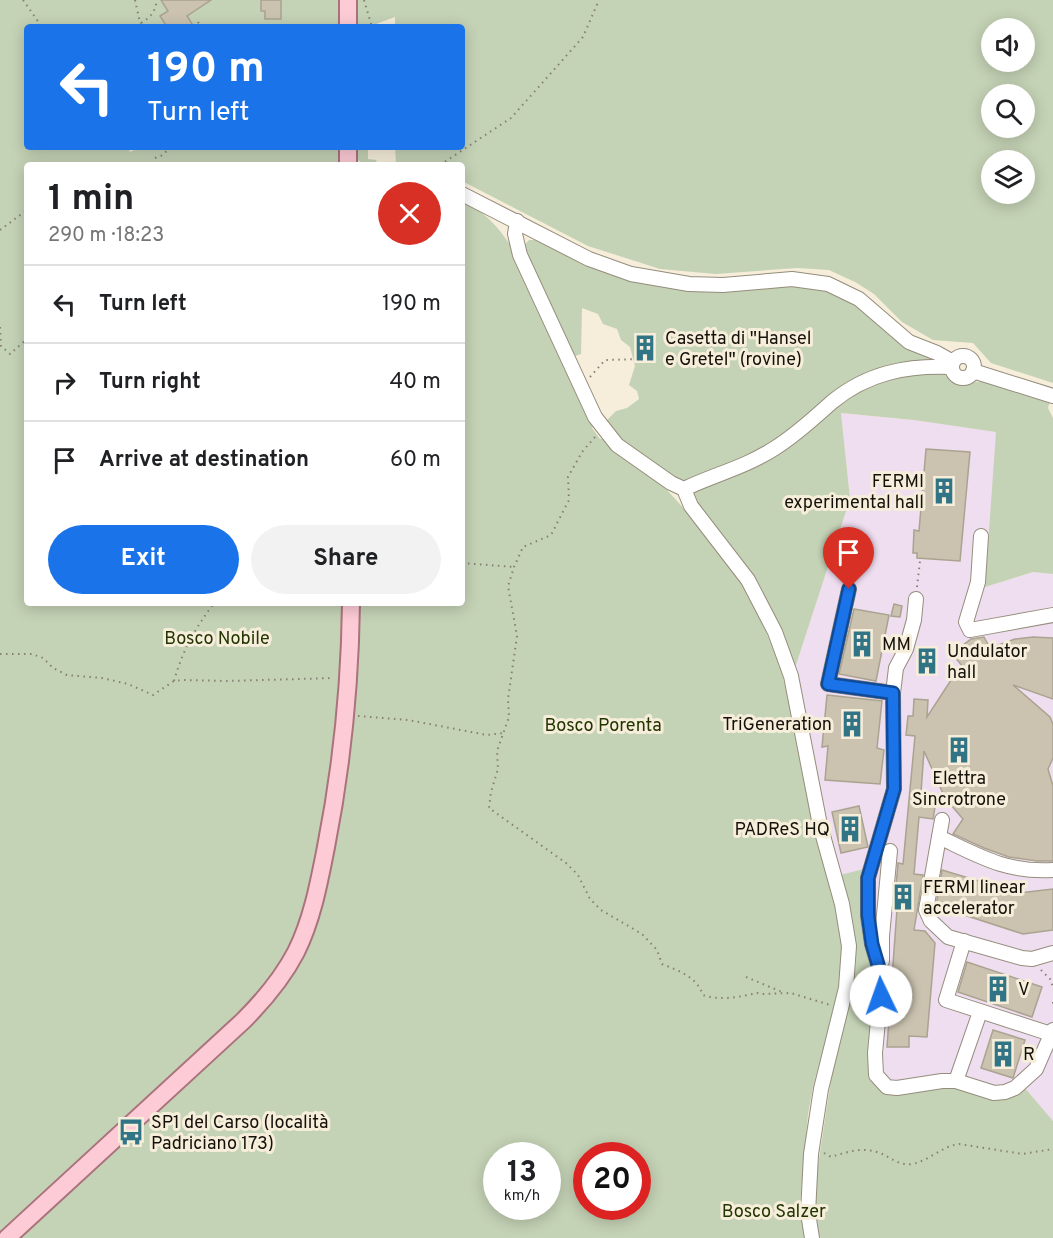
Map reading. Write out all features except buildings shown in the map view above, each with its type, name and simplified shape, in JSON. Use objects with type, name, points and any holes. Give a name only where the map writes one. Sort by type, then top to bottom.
[{"type":"main road","points":[[348,0],[348,24]]},
{"type":"main road","points":[[7,1238],[243,1021],[278,982],[296,952],[307,925],[318,884],[336,794],[349,678],[351,606]]},
{"type":"street","points":[[465,195],[608,267],[662,280],[723,285],[792,279],[828,284],[859,298],[909,342],[937,353],[952,364],[955,374],[963,377],[973,370],[1053,396]]},
{"type":"street","points":[[517,221],[514,234],[516,244],[595,417],[617,445],[684,489],[691,506],[748,580],[775,632],[791,676],[820,825],[847,926],[849,946],[849,969],[821,1089],[813,1139],[808,1213],[812,1238]]},
{"type":"street","points":[[684,489],[758,459],[803,428],[849,390],[866,380],[903,368],[952,364]]},
{"type":"street","points":[[981,537],[978,582],[966,622],[967,627],[970,630],[979,629],[1053,615]]},
{"type":"street","points":[[849,589],[828,684],[893,693]]},
{"type":"street","points":[[882,978],[872,944],[868,878],[894,789],[893,693],[896,668],[906,649],[914,620],[916,599]]},
{"type":"street","points":[[942,820],[926,910],[931,921],[948,937],[1003,954],[1032,959],[1053,953]]},
{"type":"street","points":[[939,837],[994,864],[1033,871],[1053,870]]},
{"type":"street","points":[[890,851],[875,1053],[876,1075],[887,1087],[897,1088],[957,1081],[994,1093],[1005,1092],[1015,1088],[1036,1069],[1052,1032],[946,1000],[963,940]]},
{"type":"street","points":[[882,978],[889,957],[892,912]]},
{"type":"street","points":[[957,1081],[980,1012]]},
{"type":"path","points":[[23,0],[40,24]]},
{"type":"path","points":[[135,0],[141,24]]},
{"type":"path","points":[[142,24],[155,12],[157,0]]},
{"type":"path","points":[[364,0],[371,24]]},
{"type":"path","points":[[465,147],[511,118],[583,37],[599,0]]},
{"type":"path","points":[[155,158],[163,155],[167,150]]},
{"type":"path","points":[[444,162],[460,150]]},
{"type":"path","points":[[0,230],[24,212]]},
{"type":"path","points":[[0,327],[1,346],[10,354],[24,342]]},
{"type":"path","points":[[581,384],[605,360],[641,359],[642,362],[649,361],[655,350],[651,341]]},
{"type":"path","points":[[603,428],[582,452],[568,477],[569,500],[551,535],[523,548],[508,586],[517,636],[509,690],[509,717],[497,751],[498,769],[489,808],[566,863],[578,875],[590,900],[601,910],[642,934],[657,950],[662,964],[687,974],[699,985],[703,995],[711,998],[757,993],[784,993],[802,996],[841,1009]]},
{"type":"path","points":[[916,599],[920,561]]},
{"type":"path","points":[[465,563],[514,567]]},
{"type":"path","points":[[174,681],[182,653],[212,606]]},
{"type":"path","points":[[0,654],[32,654],[43,658],[63,674],[102,678],[128,684],[153,695],[174,681],[349,678]]},
{"type":"path","points":[[346,715],[398,719],[487,735],[504,732]]},
{"type":"path","points":[[1032,959],[1051,980],[1053,988]]},
{"type":"path","points":[[746,977],[784,993]]},
{"type":"path","points":[[813,1139],[823,1153],[831,1157],[864,1149],[879,1152],[901,1164],[915,1163],[949,1145],[959,1144],[1023,1154],[1053,1149]]},
{"type":"shaded area","points":[[841,413],[914,420],[997,432],[985,587],[1033,572],[1053,574],[1053,1121],[1024,1087],[880,1088],[864,870],[840,875],[821,801],[795,668],[850,499]]},
{"type":"green space","name":"Bosco Nobile","points":[[0,0],[340,0],[340,24],[24,24],[24,150],[129,150],[130,152],[134,150],[341,150],[341,162],[24,162],[24,606],[345,606],[338,732],[320,842],[304,915],[291,946],[271,980],[249,1005],[0,1235]]},
{"type":"green space","points":[[355,0],[1053,0],[1053,383],[991,363],[973,343],[933,340],[902,322],[874,294],[829,270],[797,268],[716,274],[660,269],[588,246],[465,183],[465,162],[396,162],[395,150],[465,150],[465,24],[395,24],[395,17],[376,24],[354,24]]},
{"type":"green space","points":[[355,150],[368,150],[368,159],[377,160],[361,162],[356,159]]},
{"type":"green space","points":[[465,201],[493,223],[516,254],[594,423],[592,428],[600,439],[605,438],[656,478],[730,559],[758,613],[780,665],[842,931],[842,978],[808,1114],[800,1205],[805,1238],[18,1238],[280,991],[341,797],[356,696],[358,606],[465,606]]},
{"type":"green space","points":[[529,240],[540,240],[637,281],[807,285],[841,294],[873,317],[891,336],[911,350],[931,356],[937,362],[899,364],[766,450],[689,481],[678,481],[633,452],[604,423],[616,411],[627,408],[639,399],[637,391],[629,385],[635,366],[630,347],[621,340],[617,329],[603,324],[598,314],[582,308],[581,354],[575,356],[566,342],[523,247]]},
{"type":"green space","points":[[943,371],[959,384],[994,383],[1050,401],[1048,408],[1053,418],[1053,574],[1033,572],[985,587],[996,432],[914,420],[841,413],[850,499],[795,668],[691,497],[693,492],[880,377]]},
{"type":"green space","points":[[864,869],[878,980],[880,1088],[1024,1087],[1053,1121],[1053,1238],[821,1238],[819,1236],[815,1206],[817,1172],[832,1073],[847,1013],[856,962],[848,907],[840,875]]},
{"type":"place","name":"Casetta di \"Hansel e Gretel\" (rovine)","points":[[645,348]]},
{"type":"place","name":"FERMI experimental hall","points":[[944,491]]},
{"type":"place","name":"MM","points":[[862,644]]},
{"type":"place","name":"Undulator hall","points":[[927,661]]},
{"type":"place","name":"TriGeneration","points":[[852,724]]},
{"type":"place","name":"Elettra Sincrotrone","points":[[959,750]]},
{"type":"place","name":"PADReS HQ","points":[[850,829]]},
{"type":"place","name":"FERMI linear accelerator","points":[[903,897]]},
{"type":"place","name":"V","points":[[998,989]]},
{"type":"place","name":"R","points":[[1003,1054]]},
{"type":"place","name":"SP1 del Carso (località Padriciano 173)","points":[[131,1132]]},
{"type":"route","points":[[849,589],[844,602],[828,684],[893,693],[894,789],[868,878],[868,915],[872,944],[882,978],[881,996]]},
{"type":"park label","name":"Bosco Porenta","points":[[603,725]]},
{"type":"park label","name":"Bosco Salzer","points":[[774,1211]]}]
